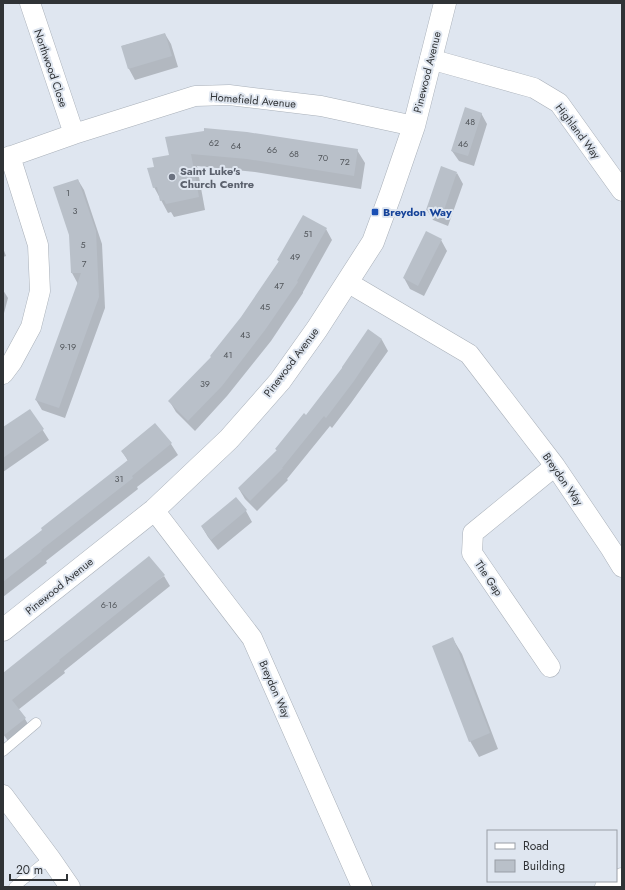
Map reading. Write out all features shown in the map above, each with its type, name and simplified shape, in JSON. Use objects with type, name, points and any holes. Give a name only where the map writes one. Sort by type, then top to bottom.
[{"type":"street","name":"Northwood Close","points":[[30,3],[74,134]]},
{"type":"street","name":"Pinewood Avenue","points":[[3,630],[154,510],[229,438],[280,381],[317,329],[373,242],[414,126],[445,3]]},
{"type":"street","name":"Highland Way","points":[[430,59],[534,88],[558,103],[622,191]]},
{"type":"street","name":"Homefield Avenue","points":[[6,157],[195,96],[229,95],[321,106],[414,126]]},
{"type":"street","points":[[3,374],[12,362],[31,327],[40,292],[38,245],[6,157]]},
{"type":"street","name":"Breydon Way","points":[[347,282],[469,354],[555,466],[611,548],[622,567]]},
{"type":"street","name":"The Gap","points":[[550,667],[472,553],[472,540],[473,533],[555,466]]},
{"type":"street","name":"Breydon Way","points":[[154,510],[252,638],[362,887]]},
{"type":"street","points":[[5,802],[50,858],[70,887]]},
{"type":"street","points":[[605,887],[614,882]]},
{"type":"lane","points":[[3,751],[36,723]]},
{"type":"lane","points":[[14,887],[50,858]]},
{"type":"building","points":[[165,33],[172,56],[128,69],[121,46]]},
{"type":"building","points":[[465,107],[482,113],[468,156],[451,151]]},
{"type":"building","points":[[204,128],[247,132],[358,149],[354,176],[247,159],[191,154],[199,197],[166,204],[164,200],[160,201],[157,187],[153,188],[147,168],[154,167],[152,158],[169,155],[165,137],[204,131]]},
{"type":"building","points":[[441,166],[457,172],[442,216],[426,210]]},
{"type":"building","points":[[78,179],[96,231],[99,297],[59,408],[35,400],[81,273],[71,273],[69,235],[53,187]]},
{"type":"building","points":[[303,215],[327,228],[297,281],[298,282],[265,330],[222,386],[188,421],[168,401],[211,357],[210,356],[241,317],[279,261],[277,260]]},
{"type":"building","points":[[426,231],[442,239],[418,286],[403,278]]},
{"type":"building","points":[[368,329],[382,339],[354,381],[326,418],[324,416],[283,468],[250,501],[238,488],[277,450],[275,449],[304,413],[306,415],[342,368]]},
{"type":"building","points":[[30,409],[44,429],[3,458],[3,427]]},
{"type":"building","points":[[155,423],[172,443],[132,476],[133,478],[41,550],[42,551],[3,582],[3,560],[42,530],[41,528],[128,460],[121,451]]},
{"type":"building","points":[[236,497],[247,510],[211,540],[201,526]]},
{"type":"building","points":[[149,556],[165,575],[59,660],[60,661],[12,700],[26,718],[3,736],[3,673]]},
{"type":"building","points":[[453,637],[490,733],[469,742],[432,646]]},
{"type":"place","name":"Saint Luke's Church Centre","points":[[172,177]]},
{"type":"place","name":"Breydon Way","points":[[375,212]]}]
